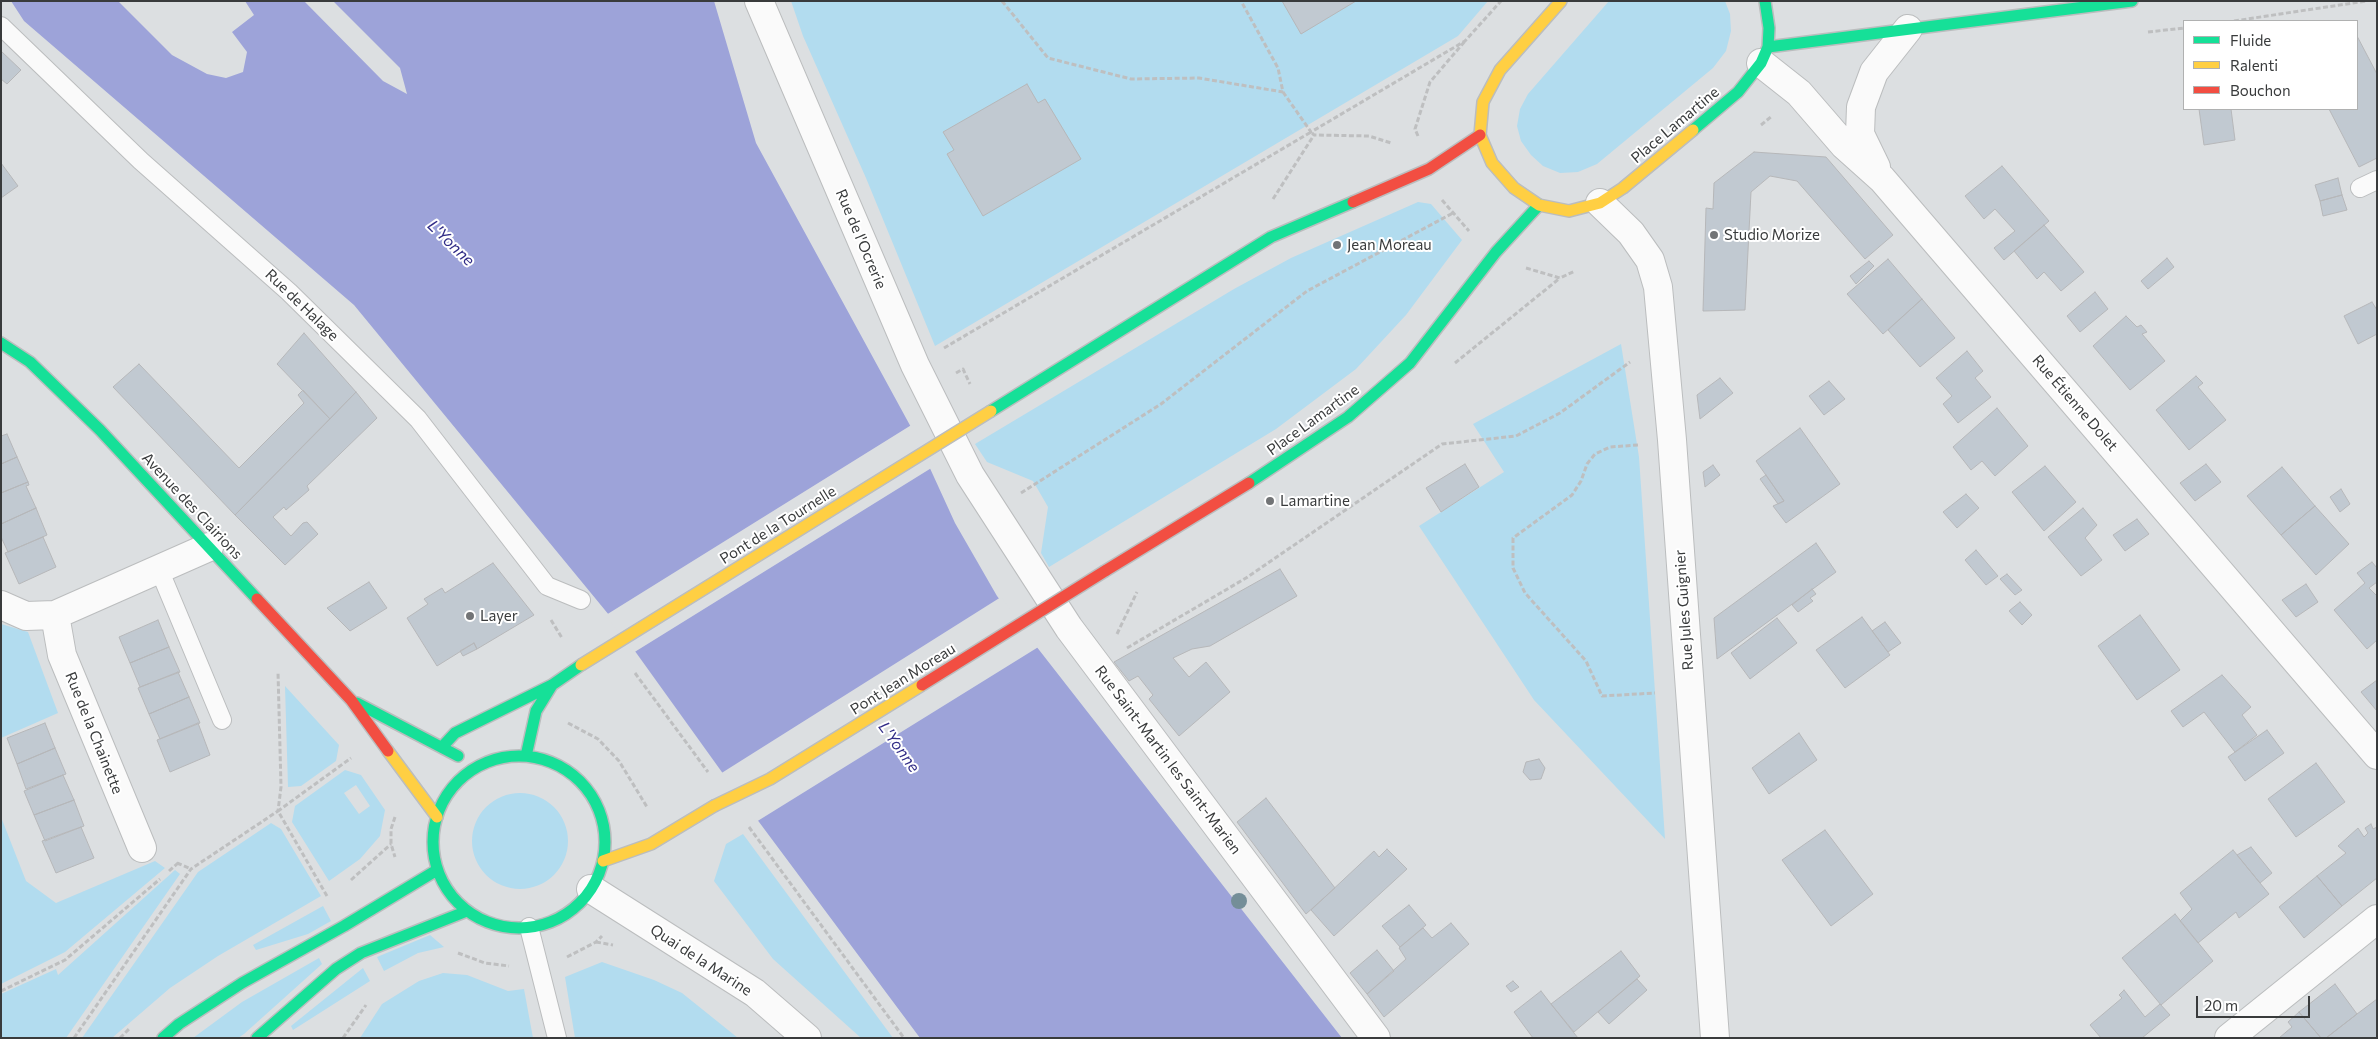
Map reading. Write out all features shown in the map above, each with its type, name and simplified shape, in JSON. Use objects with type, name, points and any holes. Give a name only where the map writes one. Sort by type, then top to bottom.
[{"type":"main road","name":"Place Lamartine","points":[[1561,1],[1500,70],[1483,102],[1480,135],[1492,163],[1514,188],[1539,205],[1569,211],[1600,203],[1623,188],[1738,92],[1765,55]]},
{"type":"main road","points":[[1765,1],[1769,28],[1765,55],[1908,30],[2132,1]]},
{"type":"main road","name":"Pont de la Tournelle","points":[[442,747],[455,733],[552,685],[581,665],[1271,237],[1429,169],[1480,135]]},
{"type":"main road","name":"Place Lamartine","points":[[1105,571],[1265,473],[1348,417],[1410,363],[1496,252],[1539,205]]},
{"type":"main road","name":"Avenue des Clairions","points":[[1,343],[30,362],[100,430],[351,700],[437,817]]},
{"type":"main road","name":"Pont Jean Moreau","points":[[604,861],[651,844],[714,806],[770,779],[1105,571]]},
{"type":"main road","points":[[526,756],[536,711],[552,685]]},
{"type":"main road","name":"Avenue des Clairions","points":[[351,700],[477,766]]},
{"type":"main road","points":[[526,756],[550,761],[571,773],[589,791],[600,812],[603,828],[604,861],[591,888],[580,904],[565,915],[548,923],[529,927],[496,926],[481,920],[467,911],[448,892],[437,870],[433,843],[437,817],[446,796],[460,779],[477,766],[501,758],[526,756]]},
{"type":"main road","points":[[163,1038],[179,1024],[242,983],[344,926],[437,870]]},
{"type":"main road","points":[[257,1038],[336,969],[361,953],[467,911]]},
{"type":"street","name":"Rue de l'Ocrerie","points":[[759,1],[916,365],[970,475]]},
{"type":"street","points":[[1882,179],[1860,134],[1861,107],[1874,72],[1908,30]]},
{"type":"street","name":"Rue Étienne Dolet","points":[[1765,55],[1844,145],[1882,179],[2377,755]]},
{"type":"street","name":"Rue Jules Guignier","points":[[1600,203],[1631,233],[1650,260],[1658,287],[1664,340],[1715,1038]]},
{"type":"street","name":"Rue Saint-Martin les Saint-Marien","points":[[970,475],[1070,628],[1376,1038]]},
{"type":"street","points":[[1,605],[26,616],[55,615],[209,546]]},
{"type":"street","name":"Rue de la Chainette","points":[[55,615],[62,655],[142,848]]},
{"type":"street","name":"Quai de la Marine","points":[[591,888],[755,993],[807,1038]]},
{"type":"street","points":[[2229,1038],[2377,919]]},
{"type":"lane","name":"Rue de Halage","points":[[1,26],[142,162],[289,292],[418,419],[547,586],[581,600]]},
{"type":"lane","points":[[2360,188],[2377,180]]},
{"type":"lane","points":[[159,569],[222,720]]},
{"type":"lane","points":[[529,927],[557,1038]]},
{"type":"path","points":[[1002,1],[1048,58],[1131,79],[1199,78],[1282,92]]},
{"type":"path","points":[[1241,1],[1278,68],[1282,92],[1312,133]]},
{"type":"path","points":[[1415,129],[1430,82],[1501,1]]},
{"type":"path","points":[[2241,20],[2366,1]]},
{"type":"path","points":[[916,365],[1465,41]]},
{"type":"path","points":[[1312,133],[1369,136],[1392,143]]},
{"type":"path","points":[[1271,202],[1312,133]]},
{"type":"path","points":[[994,511],[1161,404],[1307,291],[1453,213]]},
{"type":"path","points":[[1496,252],[1516,265],[1560,278],[1575,271]]},
{"type":"path","points":[[1099,668],[1132,645],[1246,578],[1442,444],[1516,436],[1560,413],[1664,340]]},
{"type":"path","points":[[1644,444],[1610,447],[1595,454],[1587,464],[1581,481],[1572,495],[1514,538],[1513,568],[1524,593],[1586,662],[1602,696],[1662,692]]},
{"type":"path","points":[[1099,668],[1139,590]]},
{"type":"path","points":[[547,615],[563,639]]},
{"type":"path","points":[[278,663],[281,787],[278,811],[328,898]]},
{"type":"path","points":[[576,726],[598,739],[619,760],[648,809]]},
{"type":"path","points":[[74,1038],[191,869],[278,811],[356,755]]},
{"type":"path","points":[[1,990],[65,960],[178,864]]},
{"type":"path","points":[[343,1038],[366,1005]]},
{"type":"shaded area","points":[[791,1],[1488,1],[1458,36],[935,346],[866,178],[803,36]]},
{"type":"shaded area","points":[[1609,1],[1725,1],[1730,14],[1731,31],[1726,51],[1713,68],[1597,164],[1578,172],[1560,173],[1543,166],[1531,155],[1521,141],[1517,126],[1520,109],[1528,94]]},
{"type":"shaded area","points":[[1418,202],[1431,204],[1462,240],[1406,315],[1356,369],[1276,429],[1049,567],[1041,553],[1048,507],[1033,481],[987,462],[975,444],[1234,289],[1291,258]]},
{"type":"shaded area","points":[[1621,344],[1639,457],[1665,839],[1534,700],[1419,526],[1504,472],[1473,424]]},
{"type":"shaded area","points":[[1,624],[28,632],[58,713],[1,738]]},
{"type":"shaded area","points":[[285,686],[339,745],[336,761],[301,786],[288,787]]},
{"type":"shaded area","points":[[345,770],[361,775],[385,810],[380,836],[360,859],[329,881],[292,822],[295,806]],"holes":[[[356,785],[370,806],[359,814],[344,793]]]},
{"type":"shaded area","points":[[520,793],[538,797],[554,807],[564,823],[568,841],[564,859],[554,875],[538,885],[520,889],[502,885],[486,875],[476,859],[472,841],[476,823],[486,807],[502,797]]},
{"type":"shaded area","points":[[1,817],[26,881],[56,903],[155,861],[165,868],[65,952],[1,984]]},
{"type":"shaded area","points":[[271,823],[281,829],[321,896],[218,956],[170,988],[112,1038],[82,1038],[198,872]]},
{"type":"shaded area","points":[[743,834],[893,1038],[861,1038],[773,959],[714,881],[726,844]]},
{"type":"shaded area","points":[[175,870],[180,874],[66,1038],[1,1038],[1,994],[56,969],[58,975]]},
{"type":"shaded area","points":[[323,906],[331,921],[308,934],[256,950],[253,945]]},
{"type":"shaded area","points":[[430,935],[444,947],[418,953],[384,971],[377,957]]},
{"type":"shaded area","points":[[319,958],[322,964],[238,1038],[193,1038],[242,1002]]},
{"type":"shaded area","points":[[602,962],[654,980],[682,993],[738,1038],[575,1038],[565,977]]},
{"type":"shaded area","points":[[363,968],[370,981],[293,1030],[291,1026]]},
{"type":"shaded area","points":[[443,973],[467,975],[508,991],[524,989],[533,1038],[360,1038],[382,1004],[419,981]]},
{"type":"water","name":"L'Yonne","points":[[11,1],[118,1],[172,55],[207,74],[226,78],[243,72],[247,52],[232,32],[254,15],[245,1],[304,1],[383,81],[407,94],[400,68],[333,1],[714,1],[756,143],[912,429],[955,523],[997,596],[1342,1038],[920,1038],[724,775],[609,615],[354,305],[24,21]]},
{"type":"pier","points":[[913,424],[933,467],[633,653],[606,615]]},
{"type":"pier","points":[[1001,597],[1040,646],[756,822],[720,774]]},
{"type":"building","points":[[1282,1],[1356,1],[1301,34]]},
{"type":"building","points":[[2358,38],[2377,74],[2377,158],[2359,167],[2330,110],[2358,110]]},
{"type":"building","points":[[1,51],[21,70],[7,84],[1,79]]},
{"type":"building","points":[[1027,84],[1038,103],[1045,99],[1081,159],[983,216],[947,154],[954,150],[943,132]]},
{"type":"building","points":[[2199,110],[2231,110],[2235,140],[2204,145]]},
{"type":"building","points":[[1754,152],[1826,157],[1893,235],[1865,259],[1797,181],[1770,176],[1751,192],[1745,310],[1703,311],[1706,208],[1713,209],[1714,183]]},
{"type":"building","points":[[1,163],[18,186],[1,198]]},
{"type":"building","points":[[2002,166],[2049,221],[2004,260],[1994,248],[2015,231],[1995,209],[1984,219],[1965,196]]},
{"type":"building","points":[[2338,178],[2342,195],[2320,201],[2315,185]]},
{"type":"building","points":[[2342,195],[2347,210],[2323,216],[2320,201]]},
{"type":"building","points":[[2044,225],[2084,272],[2061,291],[2044,272],[2037,279],[2014,251]]},
{"type":"building","points":[[2167,258],[2174,267],[2148,289],[2141,281]]},
{"type":"building","points":[[1888,259],[1922,299],[1883,334],[1847,294]]},
{"type":"building","points":[[1869,261],[1874,266],[1856,284],[1850,276]]},
{"type":"building","points":[[2095,292],[2108,309],[2080,332],[2067,316]]},
{"type":"building","points":[[1922,299],[1955,338],[1920,367],[1888,330]]},
{"type":"building","points":[[2372,302],[2377,310],[2377,334],[2358,344],[2344,316]]},
{"type":"building","points":[[2126,316],[2137,327],[2141,325],[2147,332],[2142,334],[2165,361],[2130,390],[2093,346]]},
{"type":"building","points":[[304,333],[356,392],[330,419],[277,364]]},
{"type":"building","points":[[1967,351],[1983,371],[1975,378],[1991,397],[1958,423],[1943,404],[1952,396],[1936,378]]},
{"type":"building","points":[[139,364],[239,468],[304,403],[298,395],[303,390],[330,419],[235,515],[113,387]]},
{"type":"building","points":[[2196,376],[2203,383],[2198,387],[2226,420],[2189,450],[2156,410]]},
{"type":"building","points":[[1720,378],[1733,393],[1700,419],[1697,395]]},
{"type":"building","points":[[1829,381],[1845,399],[1824,415],[1809,396]]},
{"type":"building","points":[[356,392],[377,418],[307,486],[309,490],[286,510],[284,507],[273,517],[291,536],[303,523],[307,522],[318,534],[285,565],[235,515]]},
{"type":"building","points":[[1997,408],[2028,446],[1995,476],[1982,461],[1971,470],[1953,447]]},
{"type":"building","points":[[1800,428],[1840,484],[1786,523],[1773,506],[1784,501],[1756,461]]},
{"type":"building","points":[[7,434],[17,457],[1,464],[1,436]]},
{"type":"building","points":[[17,457],[28,482],[1,493],[1,464]]},
{"type":"building","points":[[1465,464],[1479,487],[1441,512],[1426,488]]},
{"type":"building","points":[[2206,464],[2221,482],[2195,501],[2180,483]]},
{"type":"building","points":[[1713,465],[1720,475],[1705,487],[1703,472]]},
{"type":"building","points":[[2045,466],[2076,502],[2044,531],[2012,492]]},
{"type":"building","points":[[2282,467],[2315,506],[2281,535],[2247,496]]},
{"type":"building","points":[[1766,475],[1784,501],[1778,504],[1760,479]]},
{"type":"building","points":[[28,482],[29,485],[26,486],[36,508],[1,524],[1,493]]},
{"type":"building","points":[[2341,489],[2350,504],[2340,512],[2330,497]]},
{"type":"building","points":[[1966,494],[1979,508],[1957,528],[1943,512]]},
{"type":"building","points":[[2315,506],[2349,544],[2316,575],[2281,535]]},
{"type":"building","points":[[36,508],[47,535],[8,552],[1,537],[1,524]]},
{"type":"building","points":[[2083,508],[2097,525],[2085,538],[2102,560],[2081,576],[2048,537]]},
{"type":"building","points":[[2137,519],[2149,534],[2125,551],[2113,535]]},
{"type":"building","points":[[43,537],[56,567],[19,584],[5,553]]},
{"type":"building","points":[[1816,543],[1836,572],[1717,659],[1714,618]]},
{"type":"building","points":[[1976,550],[1998,576],[1986,585],[1965,560]]},
{"type":"building","points":[[2372,562],[2377,568],[2377,582],[2369,588],[2377,596],[2377,640],[2367,649],[2334,610],[2365,583],[2357,573]]},
{"type":"building","name":"Layer","points":[[493,563],[534,615],[477,649],[474,643],[437,666],[407,618],[428,604],[424,599],[442,588],[445,593]]},
{"type":"building","points":[[1280,569],[1297,596],[1210,646],[1192,649],[1173,658],[1189,677],[1206,662],[1230,692],[1179,736],[1149,699],[1153,695],[1138,676],[1129,681],[1114,662]]},
{"type":"building","points":[[2007,574],[2022,590],[2015,595],[2000,579]]},
{"type":"building","points":[[369,582],[387,608],[350,631],[327,608]]},
{"type":"building","points":[[2306,584],[2318,602],[2296,617],[2282,600]]},
{"type":"building","points":[[1812,589],[1816,594],[1810,598],[1813,601],[1798,612],[1792,605]]},
{"type":"building","points":[[2020,602],[2032,615],[2022,625],[2009,611]]},
{"type":"building","points":[[2140,615],[2180,670],[2137,700],[2098,646]]},
{"type":"building","points":[[1862,617],[1890,655],[1845,688],[1816,650]]},
{"type":"building","points":[[1777,618],[1797,643],[1750,679],[1731,653]]},
{"type":"building","points":[[158,620],[169,647],[130,663],[119,637]]},
{"type":"building","points":[[1885,622],[1901,643],[1888,652],[1872,631]]},
{"type":"building","points":[[474,643],[477,649],[463,656],[460,651]]},
{"type":"building","points":[[169,647],[180,672],[140,687],[130,663]]},
{"type":"building","points":[[178,672],[189,697],[149,714],[138,688]]},
{"type":"building","points":[[2222,675],[2251,707],[2242,715],[2257,735],[2235,752],[2204,712],[2183,727],[2171,711]]},
{"type":"building","points":[[2377,680],[2377,711],[2361,692]]},
{"type":"building","points":[[189,697],[200,723],[160,739],[149,714]]},
{"type":"building","points":[[45,723],[55,748],[17,764],[7,738]]},
{"type":"building","points":[[198,723],[210,755],[170,772],[157,740]]},
{"type":"building","points":[[2267,730],[2284,753],[2245,781],[2228,757]]},
{"type":"building","points":[[1799,733],[1817,760],[1769,794],[1752,768]]},
{"type":"building","points":[[55,748],[66,774],[26,789],[17,764]]},
{"type":"building","points":[[1539,759],[1545,768],[1541,779],[1530,780],[1523,772],[1526,762]]},
{"type":"building","points":[[2316,763],[2345,802],[2296,837],[2268,799]]},
{"type":"building","points":[[63,775],[74,800],[34,815],[24,791]]},
{"type":"building","points":[[1266,798],[1335,888],[1306,914],[1237,822]]},
{"type":"building","points":[[74,800],[84,826],[45,841],[34,815]]},
{"type":"building","points":[[2371,824],[2373,829],[2377,827],[2377,878],[2342,906],[2317,876],[2346,853],[2338,846],[2358,828],[2364,837],[2368,833],[2365,828]]},
{"type":"building","points":[[81,827],[94,858],[56,873],[42,841]]},
{"type":"building","points":[[1825,830],[1873,894],[1831,926],[1782,860]]},
{"type":"building","points":[[2251,847],[2272,873],[2260,883],[2237,855]]},
{"type":"building","points":[[1387,849],[1407,869],[1334,936],[1311,910],[1374,851],[1379,857]]},
{"type":"building","points":[[2233,850],[2269,894],[2239,918],[2236,912],[2198,943],[2180,921],[2192,909],[2180,893]]},
{"type":"building","points":[[2317,876],[2342,906],[2304,938],[2279,907]]},
{"type":"building","points":[[1409,905],[1426,925],[1400,947],[1382,926]]},
{"type":"building","points":[[2175,914],[2213,961],[2161,1005],[2122,958]]},
{"type":"building","points":[[1451,923],[1469,944],[1384,1017],[1367,994],[1406,959],[1399,948],[1423,928],[1432,938]]},
{"type":"building","points":[[1377,950],[1394,971],[1367,994],[1350,973]]},
{"type":"building","points":[[1621,951],[1640,976],[1574,1032],[1551,1004]]},
{"type":"building","points":[[1637,979],[1647,990],[1609,1024],[1598,1012]]},
{"type":"building","points":[[1513,981],[1519,987],[1511,992],[1506,986]]},
{"type":"building","points":[[2335,984],[2357,1014],[2326,1038],[2321,1038],[2299,1012]]},
{"type":"building","points":[[2124,990],[2145,1017],[2160,1004],[2170,1015],[2142,1038],[2101,1038],[2090,1025],[2122,998],[2119,995]]},
{"type":"building","points":[[1541,991],[1578,1038],[1533,1038],[1514,1012]]},
{"type":"building","points":[[2377,999],[2377,1038],[2326,1038],[2357,1014]]},
{"type":"building","points":[[2299,1012],[2321,1038],[2279,1038],[2292,1027],[2288,1022]]},
{"type":"traffic: fast","points":[[1693,130],[1738,92],[1761,63],[1768,47],[1769,28],[1765,1]]},
{"type":"traffic: fast","points":[[1768,47],[2132,1]]},
{"type":"traffic: fast","points":[[991,411],[1271,237],[1353,202]]},
{"type":"traffic: fast","points":[[1249,483],[1348,417],[1410,363],[1496,252],[1539,205]]},
{"type":"traffic: fast","points":[[1,343],[30,362],[100,430],[257,599]]},
{"type":"traffic: fast","points":[[442,747],[455,733],[552,685],[581,665]]},
{"type":"traffic: fast","points":[[526,756],[536,711],[552,685]]},
{"type":"traffic: fast","points":[[357,703],[458,756]]},
{"type":"traffic: fast","points":[[511,756],[527,756],[560,766],[580,781],[595,801],[603,825],[605,842],[603,859],[595,883],[580,903],[560,918],[544,924],[527,928],[511,928],[478,918],[453,897],[443,883],[437,867],[433,850],[433,834],[443,801],[464,776],[478,766],[494,760],[511,756]]},
{"type":"traffic: fast","points":[[163,1038],[179,1024],[242,983],[344,926],[437,870]]},
{"type":"traffic: fast","points":[[257,1038],[336,969],[361,953],[467,911]]},
{"type":"traffic: slow","points":[[1561,1],[1500,70],[1483,102],[1480,135],[1492,163],[1514,188],[1539,205],[1569,211],[1600,203],[1623,188],[1693,130]]},
{"type":"traffic: slow","points":[[581,665],[991,411]]},
{"type":"traffic: slow","points":[[714,806],[770,779],[922,685]]},
{"type":"traffic: slow","points":[[388,751],[437,817]]},
{"type":"traffic: slow","points":[[603,861],[651,844],[714,806]]},
{"type":"traffic: jam","points":[[1353,202],[1429,169],[1480,135]]},
{"type":"traffic: jam","points":[[1105,571],[1249,483]]},
{"type":"traffic: jam","points":[[922,685],[1105,571]]},
{"type":"traffic: jam","points":[[257,599],[351,700],[388,751]]},
{"type":"place","name":"Studio Morize","points":[[1714,235]]},
{"type":"place","name":"Jean Moreau","points":[[1337,245]]},
{"type":"place","name":"Lamartine","points":[[1270,501]]},
{"type":"place","name":"Layer","points":[[470,616]]}]
